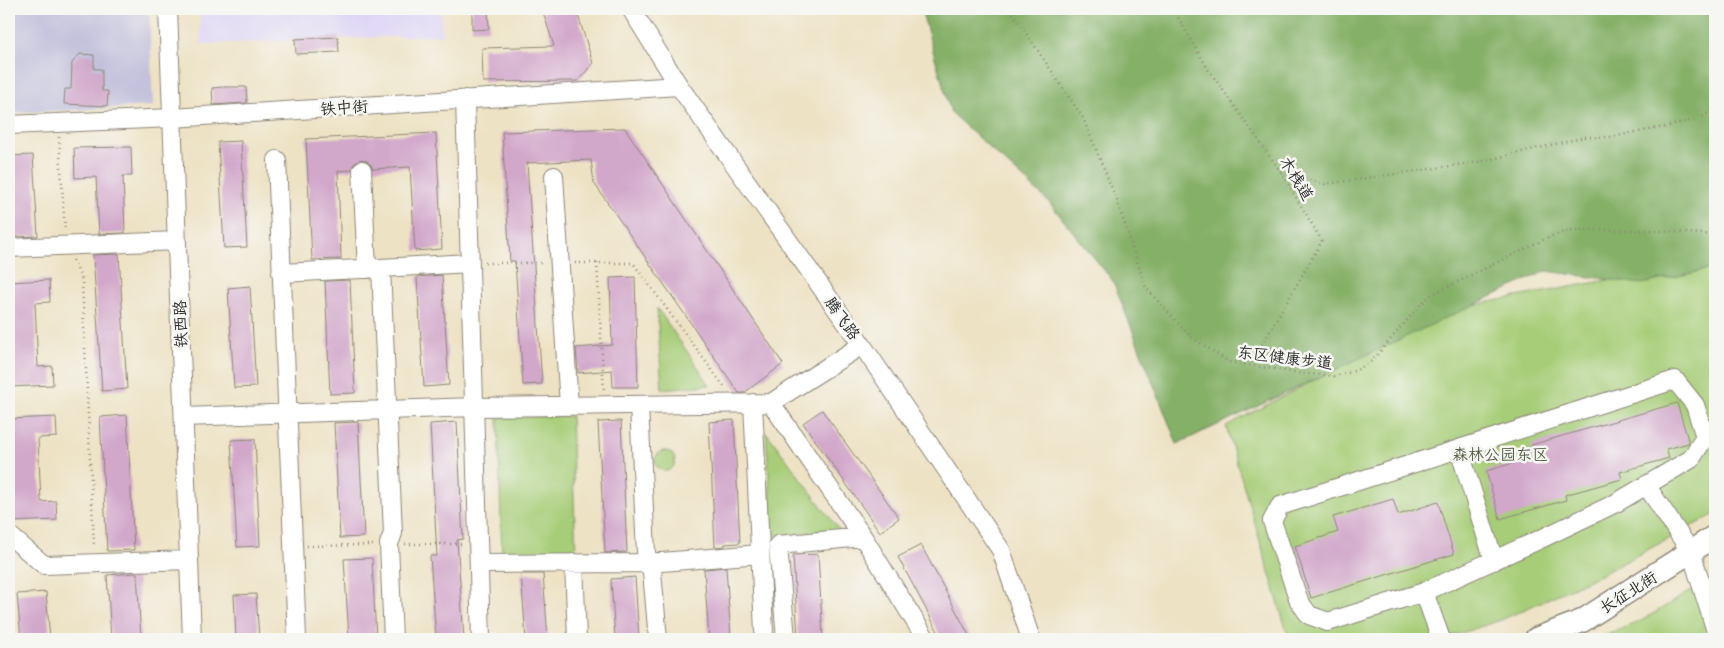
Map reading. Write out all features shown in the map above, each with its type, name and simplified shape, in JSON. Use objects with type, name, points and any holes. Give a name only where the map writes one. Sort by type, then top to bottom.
[{"type":"main road","name":"长征北街","points":[[1536,639],[1582,621],[1715,536]]},
{"type":"street","name":"铁西路","points":[[168,9],[192,639]]},
{"type":"street","name":"腾飞路","points":[[632,9],[679,86],[862,345],[1001,550],[1031,639]]},
{"type":"street","name":"铁中街","points":[[9,125],[172,118],[679,86]]},
{"type":"street","points":[[466,99],[480,639]]},
{"type":"street","points":[[276,160],[296,639]]},
{"type":"street","points":[[362,170],[388,410],[393,533],[389,544],[393,639]]},
{"type":"street","points":[[554,176],[569,406]]},
{"type":"street","points":[[9,248],[177,241]]},
{"type":"street","points":[[281,273],[470,263]]},
{"type":"street","points":[[184,417],[475,407],[771,403],[862,345]]},
{"type":"street","points":[[1675,380],[1695,405],[1705,437],[1691,459],[1616,503],[1494,561],[1424,592],[1328,622],[1309,615],[1299,601],[1272,521],[1280,506],[1459,449],[1675,380]]},
{"type":"street","points":[[771,403],[863,537],[926,639]]},
{"type":"street","points":[[745,404],[760,554],[764,631]]},
{"type":"street","points":[[639,405],[646,553],[652,572],[658,639]]},
{"type":"street","points":[[1459,449],[1494,561]]},
{"type":"street","points":[[1646,485],[1691,552],[1715,628]]},
{"type":"street","points":[[9,536],[44,565],[189,560]]},
{"type":"street","points":[[786,639],[778,545],[863,537]]},
{"type":"street","points":[[479,564],[649,563],[760,554]]},
{"type":"street","points":[[574,563],[577,639]]},
{"type":"street","points":[[1424,592],[1441,639]]},
{"type":"path","name":"东区健康步道","points":[[1010,9],[1083,118],[1116,198],[1146,288],[1191,337],[1229,362],[1299,373],[1334,376],[1355,371],[1372,361],[1419,306],[1431,295],[1549,237],[1571,230],[1648,230],[1715,235]]},
{"type":"path","name":"木栈道","points":[[1173,9],[1208,69],[1281,172],[1322,241],[1250,366]]},
{"type":"path","points":[[1281,172],[1325,184],[1461,165],[1585,137],[1610,137],[1666,127],[1702,118],[1715,108]]},
{"type":"path","points":[[58,123],[65,233]]},
{"type":"path","points":[[72,258],[82,280],[94,563]]},
{"type":"path","points":[[470,263],[632,263],[745,404]]},
{"type":"path","points":[[597,263],[604,406]]},
{"type":"path","points":[[292,546],[478,544]]},
{"type":"shaded area","points":[[9,9],[149,9],[153,106],[9,113]]},
{"type":"shaded area","points":[[200,9],[441,9],[442,35],[201,44]]},
{"type":"green space","points":[[921,9],[1715,9],[1715,268],[1642,284],[1546,271],[1177,444],[1113,281],[1048,201],[951,113]]},
{"type":"green space","name":"森林公园东区","points":[[1715,260],[1715,514],[1600,575],[1501,620],[1443,639],[1289,639],[1226,426],[1452,309]]},
{"type":"green space","points":[[657,308],[710,385],[662,389]]},
{"type":"green space","points":[[571,416],[576,556],[502,558],[498,418]]},
{"type":"green space","points":[[766,432],[840,531],[773,535]]},
{"type":"green space","points":[[665,451],[672,454],[675,461],[672,468],[665,471],[658,468],[655,461],[658,454]]},
{"type":"green space","points":[[1715,576],[1715,639],[1596,639],[1641,621]]},
{"type":"building","points":[[472,9],[488,9],[489,29],[472,30]]},
{"type":"building","points":[[542,9],[576,9],[593,63],[578,81],[483,82],[482,48],[554,46]]},
{"type":"building","points":[[338,37],[339,52],[296,54],[295,39]]},
{"type":"building","points":[[80,54],[94,55],[94,69],[102,69],[102,91],[108,91],[107,106],[64,104],[65,89],[71,89],[72,63]]},
{"type":"building","points":[[246,87],[247,103],[213,105],[212,88]]},
{"type":"building","points":[[625,128],[783,364],[744,393],[739,393],[594,183],[591,160],[527,163],[542,384],[523,385],[515,261],[510,261],[502,132]]},
{"type":"building","points":[[436,133],[442,249],[415,251],[410,167],[373,169],[367,161],[361,159],[353,165],[351,170],[338,171],[341,259],[312,260],[306,139]]},
{"type":"building","points":[[241,141],[247,247],[224,248],[218,142]]},
{"type":"building","points":[[131,147],[132,176],[123,176],[125,233],[99,234],[96,177],[75,178],[74,148]]},
{"type":"building","points":[[33,155],[38,236],[13,237],[9,156]]},
{"type":"building","points":[[119,254],[127,389],[102,391],[93,255]]},
{"type":"building","points":[[442,275],[449,385],[424,387],[417,277]]},
{"type":"building","points":[[635,277],[638,387],[613,387],[612,370],[578,373],[576,348],[612,345],[610,278]]},
{"type":"building","points":[[49,280],[50,302],[35,303],[38,367],[52,366],[53,385],[9,387],[9,282]]},
{"type":"building","points":[[350,280],[355,393],[330,394],[325,281]]},
{"type":"building","points":[[250,286],[256,387],[234,388],[228,288]]},
{"type":"building","points":[[1677,403],[1689,443],[1666,449],[1669,458],[1620,472],[1622,479],[1565,495],[1566,500],[1500,519],[1486,471],[1534,457],[1531,445]]},
{"type":"building","points":[[822,410],[899,518],[880,532],[803,423]]},
{"type":"building","points":[[127,415],[134,550],[107,551],[100,417]]},
{"type":"building","points":[[56,417],[57,437],[38,438],[41,502],[56,501],[57,520],[12,522],[9,419]]},
{"type":"building","points":[[734,420],[740,543],[715,547],[709,422]]},
{"type":"building","points":[[621,421],[627,552],[605,553],[598,422]]},
{"type":"building","points":[[358,422],[364,537],[340,538],[334,423]]},
{"type":"building","points":[[457,422],[463,539],[457,540],[464,639],[436,639],[430,556],[437,556],[430,424]]},
{"type":"building","points":[[255,439],[260,546],[237,547],[231,440]]},
{"type":"building","points":[[1393,499],[1398,515],[1438,502],[1454,554],[1311,598],[1295,546],[1338,532],[1333,517]]},
{"type":"building","points":[[921,545],[971,639],[942,639],[898,557]]},
{"type":"building","points":[[818,554],[823,639],[798,639],[793,555]]},
{"type":"building","points":[[372,558],[376,639],[349,639],[344,559]]},
{"type":"building","points":[[726,567],[731,639],[709,639],[704,569]]},
{"type":"building","points":[[137,573],[141,639],[111,639],[107,575]]},
{"type":"building","points":[[521,574],[543,574],[548,639],[526,639]]},
{"type":"building","points":[[635,577],[639,639],[615,639],[611,579]]},
{"type":"building","points":[[46,592],[50,639],[21,639],[17,594]]},
{"type":"building","points":[[256,594],[259,639],[236,639],[234,595]]}]
